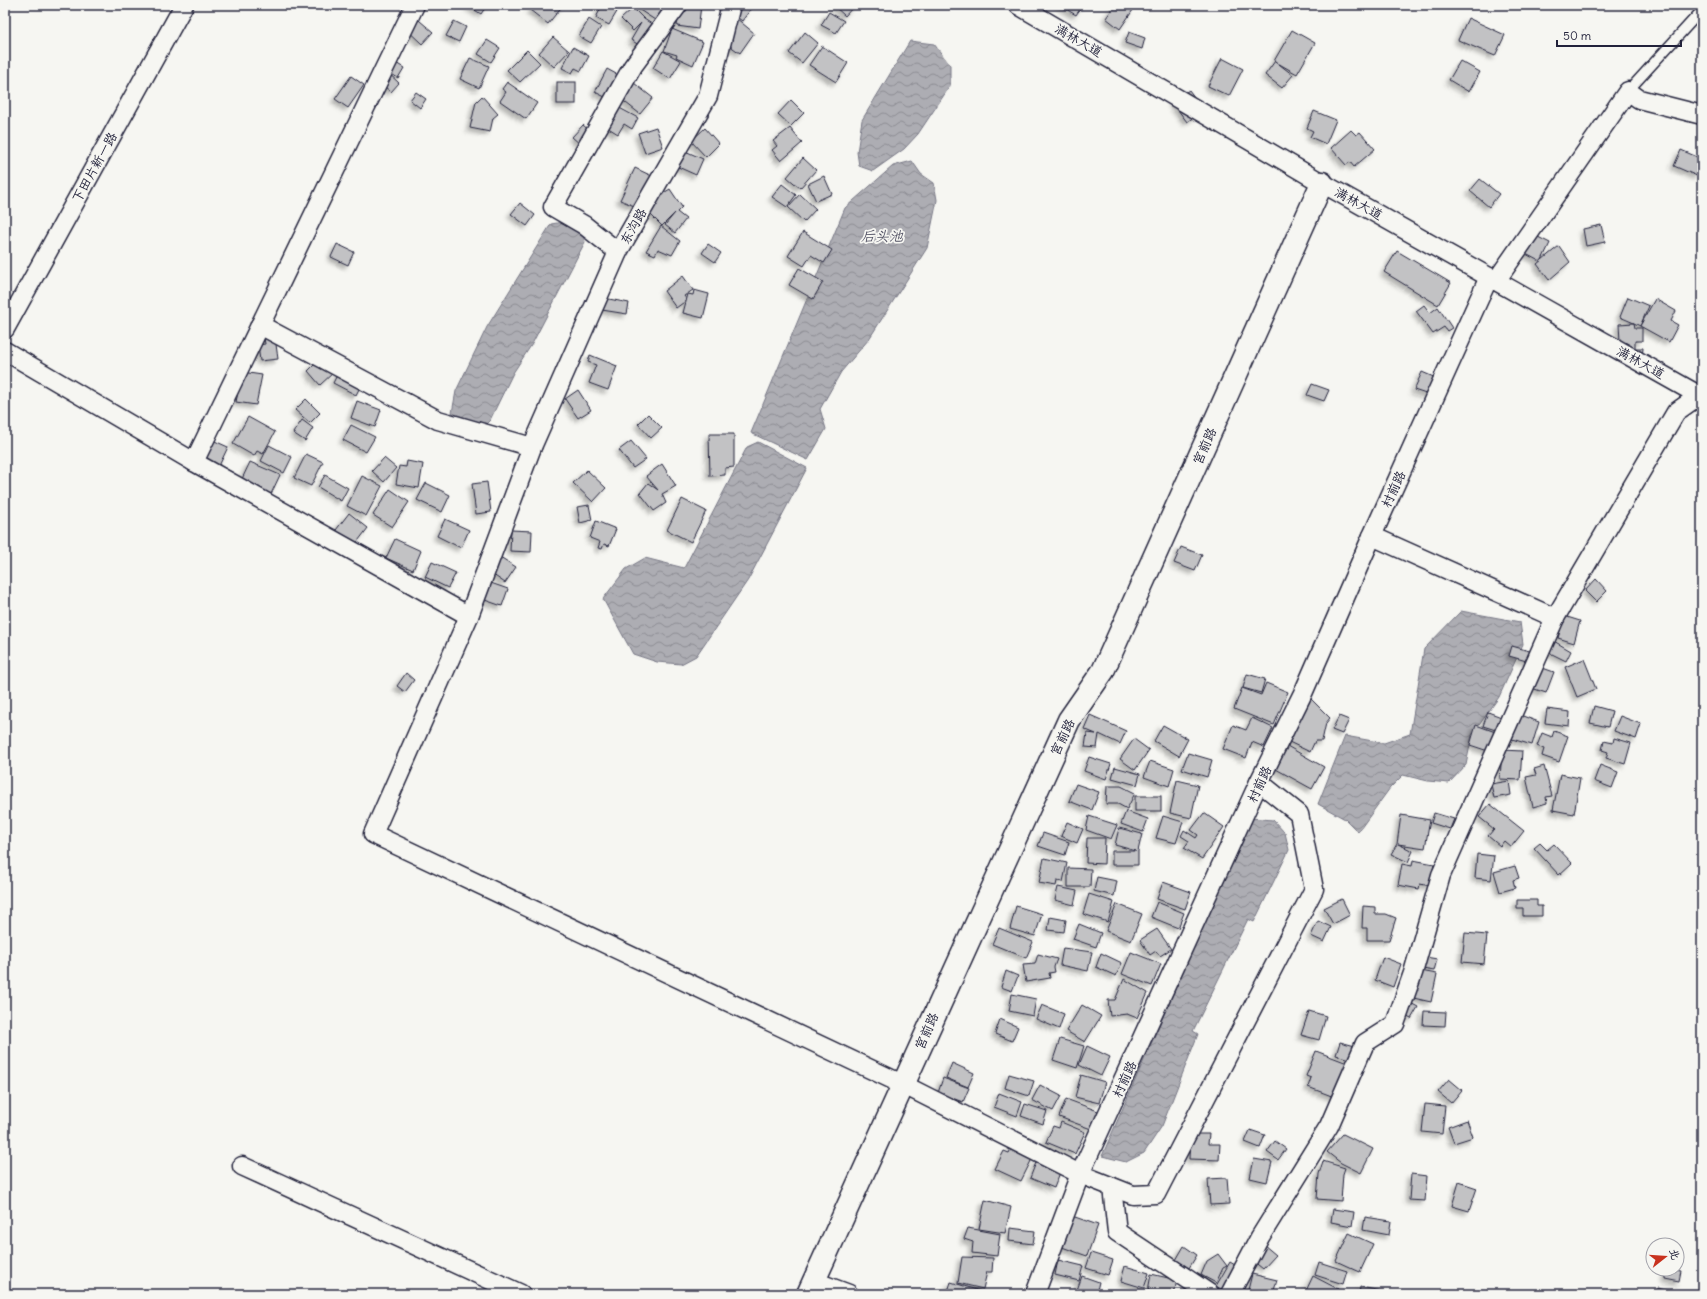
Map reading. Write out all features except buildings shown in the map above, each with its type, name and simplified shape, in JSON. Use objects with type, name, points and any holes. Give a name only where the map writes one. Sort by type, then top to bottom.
[{"type":"street","name":"下田片新一路","points":[[5,329],[184,5]]},
{"type":"street","points":[[194,462],[415,5]]},
{"type":"street","points":[[618,252],[584,225],[553,207],[633,66],[678,5]]},
{"type":"street","name":"东沟路","points":[[732,5],[708,96],[618,252],[532,447],[469,616],[373,834],[902,1084]]},
{"type":"street","name":"满林大道","points":[[1018,5],[1322,183],[1701,396]]},
{"type":"street","points":[[1628,91],[1638,99],[1702,115]]},
{"type":"street","name":"村前路","points":[[1035,1294],[1080,1174],[1259,782],[1304,691],[1372,536],[1493,279],[1628,91]]},
{"type":"street","name":"宫前路","points":[[811,1287],[902,1084],[1069,720],[1103,671],[1322,183]]},
{"type":"street","points":[[260,325],[438,420],[532,447]]},
{"type":"street","points":[[5,351],[194,462],[469,616]]},
{"type":"street","points":[[1230,1294],[1260,1237],[1329,1126],[1365,1043],[1395,1024],[1413,973],[1441,876],[1555,618],[1676,412],[1701,396]]},
{"type":"street","points":[[1372,536],[1555,618]]},
{"type":"street","points":[[902,1084],[1080,1174],[1133,1195],[1156,1194],[1314,889],[1299,814],[1259,782]]},
{"type":"street","points":[[242,1166],[521,1294]]},
{"type":"street","points":[[1112,1187],[1117,1232],[1210,1294]]},
{"type":"street","points":[[811,1287],[849,1294]]},
{"type":"lane","points":[[1628,91],[1702,10]]},
{"type":"water","points":[[910,41],[934,44],[950,65],[950,86],[918,134],[904,149],[873,171],[859,166],[857,152],[862,120]]},
{"type":"water","name":"后头池","points":[[912,161],[921,174],[934,183],[937,200],[927,248],[869,339],[841,372],[820,409],[826,429],[808,460],[751,433],[845,208],[893,166]]},
{"type":"water","points":[[563,222],[582,232],[585,242],[532,344],[513,373],[490,420],[485,425],[452,413],[456,391],[487,327],[551,224]]},
{"type":"water","points":[[758,442],[807,468],[748,580],[696,656],[681,664],[657,662],[633,654],[603,599],[626,569],[645,558],[684,568],[747,447]]},
{"type":"water","points":[[1461,611],[1520,622],[1523,644],[1499,697],[1472,735],[1466,765],[1449,783],[1428,781],[1403,775],[1390,788],[1358,832],[1345,819],[1318,804],[1345,736],[1384,743],[1410,734],[1424,649]]},
{"type":"water","points":[[1250,818],[1273,820],[1285,833],[1289,850],[1254,922],[1248,919],[1193,1031],[1198,1034],[1162,1126],[1144,1153],[1126,1162],[1102,1156]]}]
